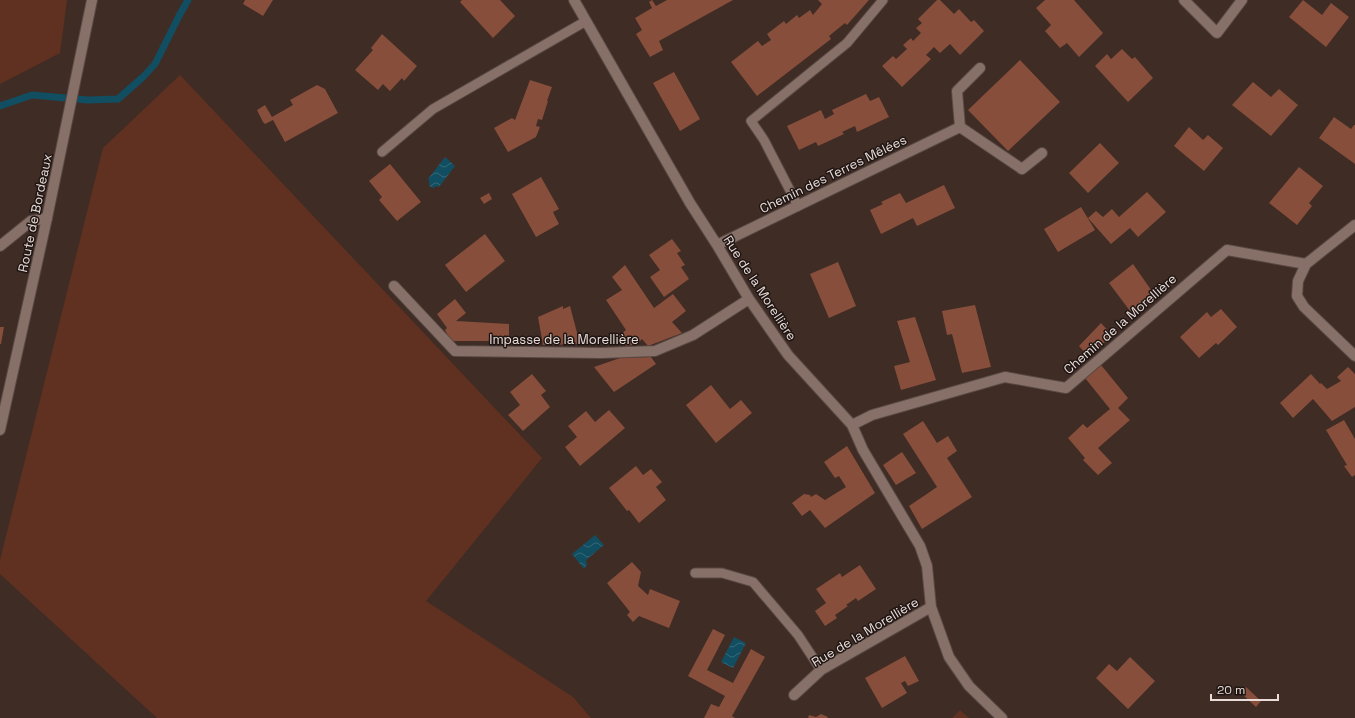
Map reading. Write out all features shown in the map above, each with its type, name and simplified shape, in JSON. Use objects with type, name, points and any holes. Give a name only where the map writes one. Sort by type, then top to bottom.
[{"type":"street","name":"Route de Bordeaux","points":[[0,430],[67,126],[92,0]]},
{"type":"street","name":"Rue de la Morellière","points":[[574,0],[690,203],[749,299],[788,355],[852,425],[863,450],[920,546],[927,566],[931,607],[949,657],[969,686],[1002,718]]},
{"type":"street","points":[[1184,0],[1217,33],[1242,0]]},
{"type":"street","points":[[980,68],[957,91],[960,127],[1022,169],[1042,153]]},
{"type":"street","name":"Chemin des Terres Mêlées","points":[[717,245],[960,127]]},
{"type":"street","points":[[0,246],[31,221],[47,218]]},
{"type":"street","points":[[1355,225],[1306,264],[1298,280],[1297,296],[1304,307],[1355,356]]},
{"type":"street","name":"Chemin de la Morellière","points":[[852,425],[872,415],[1005,377],[1066,388],[1227,250],[1306,264]]},
{"type":"street","name":"Impasse de la Morellière","points":[[394,286],[455,351],[601,353],[655,351],[693,335],[749,299]]},
{"type":"street","name":"Rue de la Morellière","points":[[794,695],[821,670],[931,607]]},
{"type":"lane","points":[[798,206],[764,140],[751,121],[847,43],[883,0]]},
{"type":"lane","points":[[382,152],[433,109],[586,21]]},
{"type":"lane","points":[[695,573],[722,574],[753,582],[798,635],[821,670]]},
{"type":"shaded area","points":[[0,0],[67,0],[60,53],[0,84]]},
{"type":"shaded area","points":[[180,75],[542,458],[426,601],[573,697],[591,718],[157,718],[0,574],[0,560],[103,148]]},
{"type":"shaded area","points":[[960,710],[969,718],[952,718]]},
{"type":"water","points":[[445,157],[455,166],[439,187],[430,187],[428,179]]},
{"type":"water","points":[[595,535],[604,545],[586,560],[587,565],[584,569],[572,554]]},
{"type":"water","points":[[734,637],[746,643],[733,668],[721,662]]},
{"type":"building","points":[[245,0],[273,0],[263,16],[243,4]]},
{"type":"building","points":[[462,0],[500,0],[515,16],[493,38],[460,2]]},
{"type":"building","points":[[652,0],[656,6],[667,0],[733,0],[659,41],[663,50],[650,57],[636,34],[642,30],[635,18],[652,8],[649,2]]},
{"type":"building","points":[[818,0],[869,0],[847,25],[845,23],[829,36],[831,39],[757,96],[731,62],[758,41],[762,46],[771,40],[767,34],[784,21],[786,24],[797,15],[799,18],[810,10],[813,15],[822,4]]},
{"type":"building","points":[[937,0],[940,0],[954,14],[959,9],[971,22],[974,20],[984,31],[960,55],[950,44],[940,53],[934,47],[926,55],[931,59],[902,87],[882,66],[893,56],[896,59],[907,49],[903,45],[911,38],[913,41],[921,33],[916,28],[922,23],[918,19]]},
{"type":"building","points":[[1045,0],[1074,0],[1103,33],[1079,57],[1067,43],[1060,48],[1045,31],[1051,25],[1036,8]]},
{"type":"building","points":[[1303,0],[1322,15],[1331,3],[1349,17],[1326,47],[1289,17]]},
{"type":"building","points":[[382,34],[417,66],[404,81],[402,78],[390,91],[383,84],[378,90],[355,70],[373,50],[371,48]]},
{"type":"building","points":[[1122,49],[1132,59],[1135,57],[1153,78],[1128,102],[1095,66],[1107,54],[1111,59]]},
{"type":"building","points":[[1020,60],[1060,102],[1008,151],[968,110]]},
{"type":"building","points":[[674,72],[700,119],[680,131],[653,83]]},
{"type":"building","points":[[530,80],[552,87],[548,101],[542,120],[538,119],[536,126],[540,127],[536,137],[508,152],[494,128],[512,118],[515,120]]},
{"type":"building","points":[[1253,82],[1271,97],[1279,89],[1298,105],[1271,136],[1232,105]]},
{"type":"building","points":[[317,85],[325,89],[338,113],[285,142],[273,120],[265,124],[263,122],[257,110],[265,105],[272,117],[293,105],[290,100]]},
{"type":"building","points":[[866,94],[870,101],[879,97],[889,117],[857,132],[855,126],[842,132],[844,134],[818,146],[816,142],[799,150],[787,126],[821,110],[825,119],[834,114],[832,110]]},
{"type":"building","points":[[1334,117],[1351,129],[1355,125],[1355,164],[1319,138]]},
{"type":"building","points":[[1189,127],[1203,140],[1208,135],[1223,148],[1204,171],[1174,146]]},
{"type":"building","points":[[1100,143],[1119,163],[1088,193],[1069,173]]},
{"type":"building","points":[[390,164],[421,202],[397,221],[379,200],[382,197],[369,181]]},
{"type":"building","points":[[1299,167],[1323,186],[1309,203],[1312,206],[1297,225],[1269,203]]},
{"type":"building","points":[[541,177],[559,209],[553,212],[559,224],[536,237],[512,194]]},
{"type":"building","points":[[944,185],[955,208],[917,226],[913,218],[881,234],[870,210],[883,204],[881,202],[900,193],[906,203]]},
{"type":"building","points":[[1147,192],[1166,212],[1138,237],[1130,228],[1111,244],[1088,218],[1096,211],[1103,217],[1112,209],[1119,217]]},
{"type":"building","points":[[489,193],[492,199],[484,204],[480,198]]},
{"type":"building","points":[[1081,207],[1095,230],[1058,252],[1044,229]]},
{"type":"building","points":[[485,234],[505,261],[466,292],[445,265]]},
{"type":"building","points":[[672,239],[681,251],[677,253],[685,265],[681,267],[689,279],[664,297],[650,277],[660,270],[649,255]]},
{"type":"building","points":[[838,262],[856,306],[829,318],[810,274]]},
{"type":"building","points":[[1133,264],[1156,297],[1133,315],[1109,283]]},
{"type":"building","points":[[625,265],[654,308],[673,294],[686,311],[672,322],[682,333],[648,346],[642,339],[637,344],[627,346],[618,337],[626,330],[606,300],[622,290],[612,277]]},
{"type":"building","points":[[455,299],[466,313],[456,321],[509,324],[509,341],[451,341],[445,330],[447,328],[437,314]]},
{"type":"building","points":[[975,305],[991,367],[962,373],[952,334],[947,335],[942,311]]},
{"type":"building","points":[[563,306],[563,309],[570,306],[580,344],[543,345],[538,317]]},
{"type":"building","points":[[1221,309],[1237,327],[1218,345],[1216,343],[1199,358],[1180,337],[1207,312],[1211,317]]},
{"type":"building","points":[[915,317],[936,380],[901,390],[894,366],[910,362],[897,321]]},
{"type":"building","points":[[1101,323],[1112,335],[1089,357],[1079,346]]},
{"type":"building","points":[[0,327],[4,327],[1,344],[0,344]]},
{"type":"building","points":[[651,357],[656,364],[614,392],[594,367],[620,358]]},
{"type":"building","points":[[1101,365],[1128,398],[1118,408],[1130,420],[1098,448],[1112,463],[1098,475],[1083,460],[1085,458],[1068,438],[1083,424],[1087,428],[1110,409],[1085,378]]},
{"type":"building","points":[[1348,367],[1355,374],[1355,407],[1332,421],[1313,399],[1293,418],[1280,403],[1311,374],[1327,389],[1341,381],[1337,377]]},
{"type":"building","points":[[532,374],[546,391],[541,395],[550,407],[523,431],[508,415],[520,405],[510,392]]},
{"type":"building","points":[[711,385],[730,409],[741,400],[752,413],[716,443],[686,405]]},
{"type":"building","points":[[609,410],[625,428],[580,466],[565,447],[577,437],[568,426],[586,411],[595,422]]},
{"type":"building","points":[[1344,420],[1355,439],[1355,475],[1352,477],[1344,466],[1347,465],[1326,430]]},
{"type":"building","points":[[923,421],[937,443],[948,436],[957,451],[947,458],[972,497],[922,529],[909,506],[937,487],[903,434]]},
{"type":"building","points":[[847,446],[875,493],[825,528],[810,510],[802,516],[792,503],[804,494],[810,495],[811,497],[816,494],[825,500],[846,487],[839,476],[835,478],[824,462]]},
{"type":"building","points":[[902,452],[916,473],[896,485],[883,465]]},
{"type":"building","points":[[636,466],[643,475],[651,469],[662,482],[656,487],[666,500],[639,523],[629,510],[627,511],[609,488]]},
{"type":"building","points":[[632,562],[641,572],[638,586],[648,595],[650,589],[680,601],[669,628],[639,616],[633,622],[627,615],[630,612],[607,583]]},
{"type":"building","points":[[860,565],[876,589],[858,601],[856,598],[846,605],[848,606],[835,615],[837,618],[825,626],[815,611],[826,603],[816,589],[840,573],[842,577]]},
{"type":"building","points":[[713,629],[725,635],[707,670],[733,683],[751,649],[765,657],[732,716],[735,718],[704,718],[711,704],[719,707],[725,696],[688,676]]},
{"type":"building","points":[[905,656],[919,681],[908,686],[905,681],[901,683],[907,693],[882,708],[865,678]]},
{"type":"building","points":[[1130,657],[1155,681],[1128,709],[1096,678],[1109,664],[1117,671]]},
{"type":"building","points":[[1246,687],[1261,701],[1256,707],[1241,693]]},
{"type":"building","points":[[821,714],[828,717],[808,718],[809,715],[816,717]]},
{"type":"waterway","points":[[0,106],[32,95],[88,100],[118,99],[155,64],[188,0]]}]
